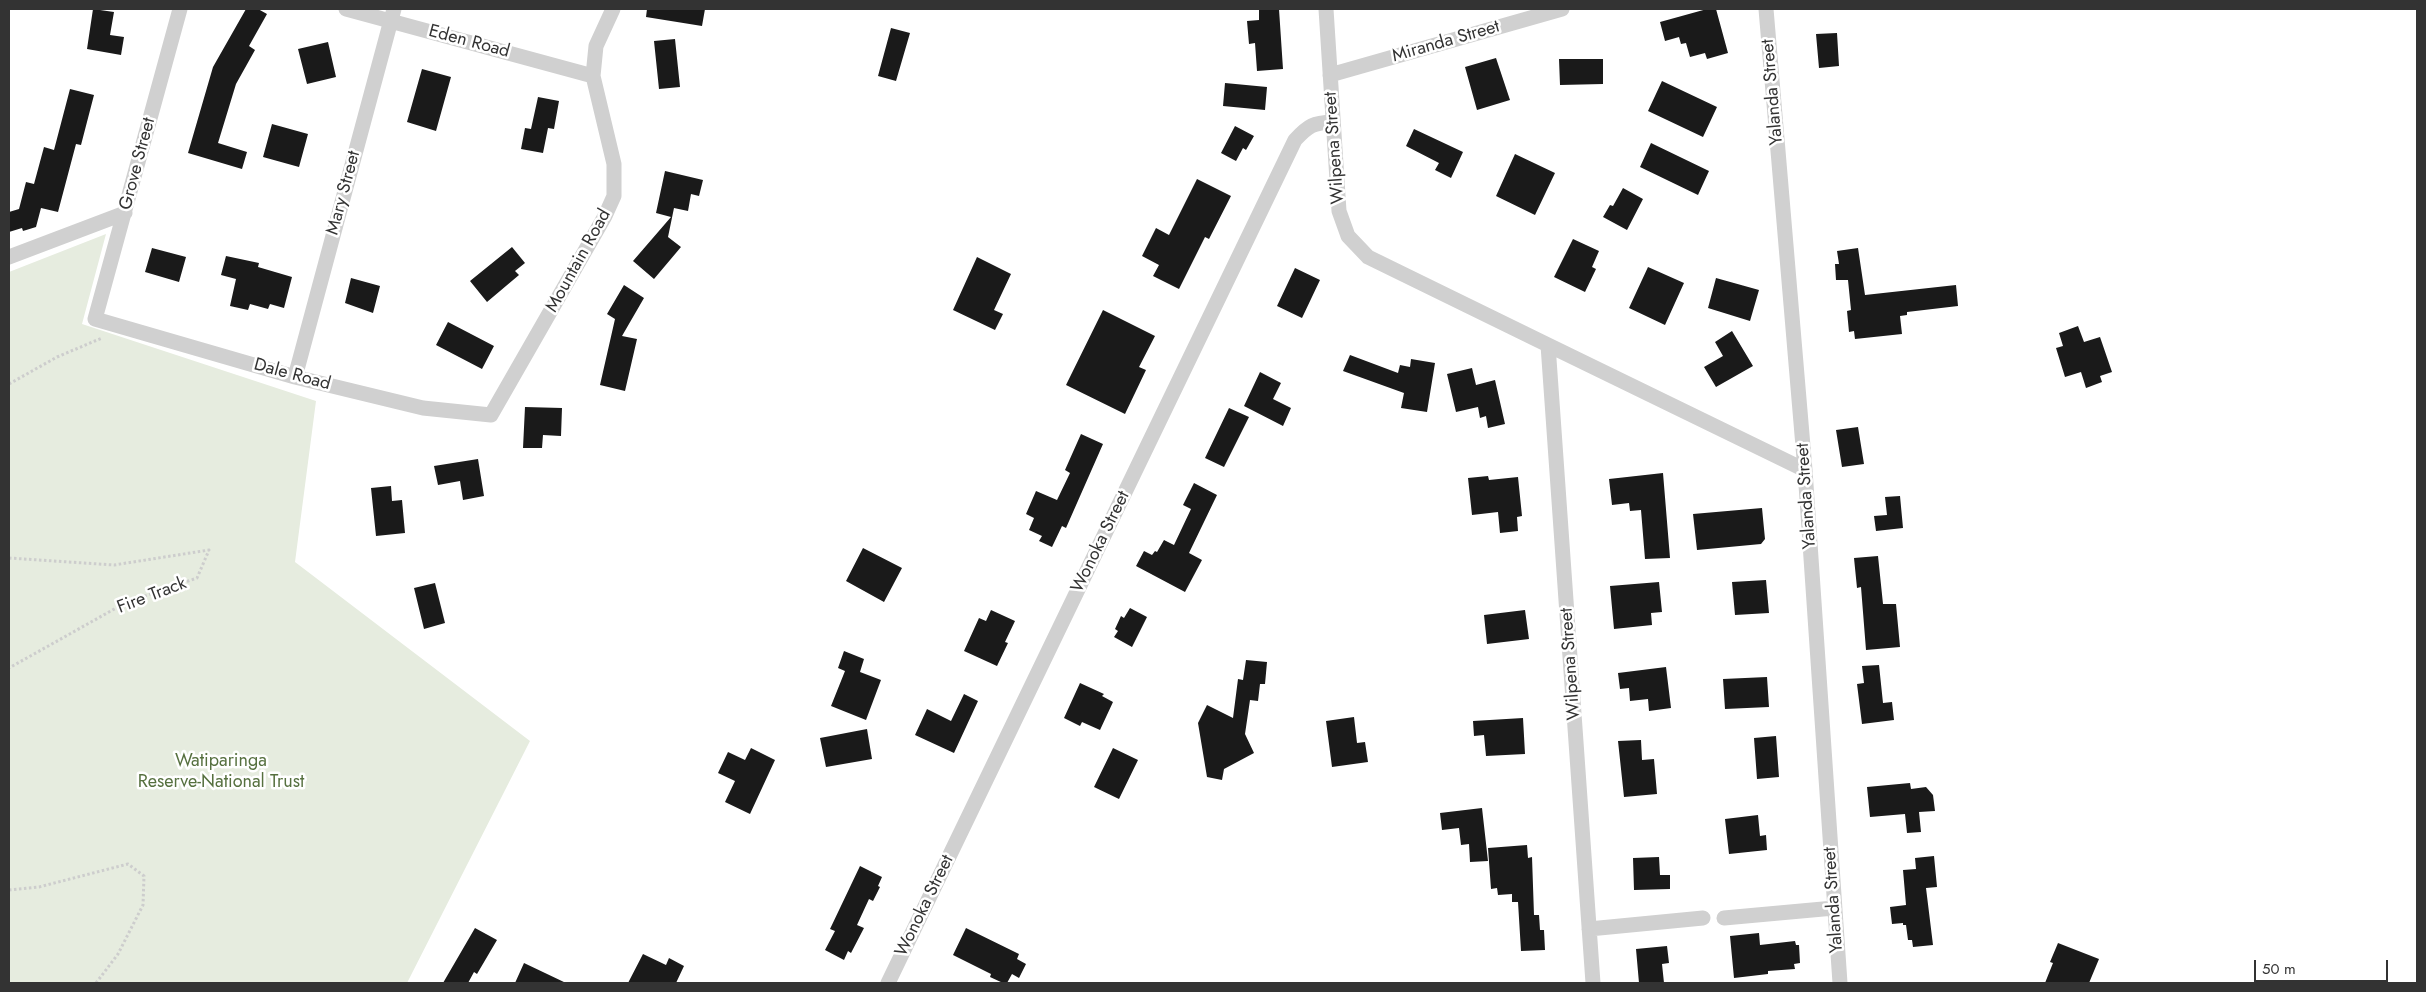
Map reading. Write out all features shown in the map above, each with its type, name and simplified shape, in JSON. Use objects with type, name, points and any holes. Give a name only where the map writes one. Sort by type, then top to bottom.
[{"type":"street","name":"Grove Street","points":[[95,319],[180,9]]},
{"type":"street","name":"Eden Road","points":[[346,9],[392,15],[593,76]]},
{"type":"street","name":"Mountain Road","points":[[491,415],[605,216],[614,196],[614,164],[593,76],[596,46],[613,9]]},
{"type":"street","name":"Wilpena Street","points":[[1326,9],[1339,211],[1348,236],[1368,257],[1805,470]]},
{"type":"street","name":"Miranda Street","points":[[1330,75],[1562,9]]},
{"type":"street","name":"Yalanda Street","points":[[1766,9],[1805,470],[1840,983]]},
{"type":"street","name":"Mary Street","points":[[295,377],[392,15]]},
{"type":"street","name":"Wonoka Street","points":[[888,983],[1296,140],[1307,127],[1318,123],[1333,122]]},
{"type":"street","points":[[9,257],[125,212]]},
{"type":"street","name":"Dale Road","points":[[95,319],[295,377],[423,408],[491,415]]},
{"type":"street","name":"Wilpena Street","points":[[1548,346],[1593,983]]},
{"type":"street","points":[[1724,918],[1834,908]]},
{"type":"street","points":[[1589,929],[1703,918]]},
{"type":"path","points":[[9,384],[57,357],[126,328]]},
{"type":"path","name":"Fire Track","points":[[9,558],[114,565],[209,550],[197,578],[125,603],[9,668]]},
{"type":"path","points":[[9,890],[39,887],[128,864],[144,876],[142,904],[118,954],[96,983]]},
{"type":"green space","name":"Watiparinga Reserve-National Trust","points":[[106,234],[82,324],[316,401],[295,562],[530,741],[407,983],[9,983],[9,272]]},
{"type":"building","points":[[93,9],[114,12],[110,35],[124,37],[121,55],[87,49]]},
{"type":"building","points":[[246,9],[258,9],[267,14],[249,46],[255,50],[236,84],[218,143],[247,152],[242,169],[188,153],[213,67]]},
{"type":"building","points":[[647,9],[705,9],[702,26],[646,17]]},
{"type":"building","points":[[1259,9],[1279,9],[1283,69],[1257,71],[1255,43],[1249,44],[1247,21],[1259,20]]},
{"type":"building","points":[[1707,9],[1716,9],[1728,53],[1707,59],[1705,53],[1690,57],[1686,43],[1681,44],[1679,37],[1665,41],[1660,22]]},
{"type":"building","points":[[891,28],[910,33],[896,81],[878,76]]},
{"type":"building","points":[[1837,33],[1839,66],[1819,68],[1816,34]]},
{"type":"building","points":[[675,39],[680,87],[659,89],[654,41]]},
{"type":"building","points":[[328,42],[336,77],[307,84],[298,49]]},
{"type":"building","points":[[1496,58],[1510,100],[1477,110],[1465,67]]},
{"type":"building","points":[[1559,59],[1603,59],[1603,84],[1560,85]]},
{"type":"building","points":[[422,69],[451,77],[436,131],[407,122]]},
{"type":"building","points":[[1662,81],[1717,107],[1703,137],[1648,111]]},
{"type":"building","points":[[1225,83],[1267,87],[1265,110],[1223,106]]},
{"type":"building","points":[[70,89],[94,95],[81,145],[76,144],[58,212],[41,208],[36,227],[23,231],[22,228],[9,232],[9,212],[19,209],[26,182],[34,184],[44,147],[54,150]]},
{"type":"building","points":[[538,97],[559,101],[554,129],[548,128],[543,153],[521,149],[525,128],[531,129]]},
{"type":"building","points":[[272,124],[308,134],[299,167],[263,157]]},
{"type":"building","points":[[1235,126],[1254,136],[1246,150],[1243,148],[1236,161],[1221,153]]},
{"type":"building","points":[[1414,129],[1463,152],[1451,178],[1435,170],[1439,163],[1406,146]]},
{"type":"building","points":[[1651,143],[1709,171],[1698,195],[1640,167]]},
{"type":"building","points":[[1515,154],[1555,173],[1535,215],[1496,196]]},
{"type":"building","points":[[665,171],[703,180],[699,196],[691,194],[688,211],[674,208],[668,237],[681,247],[654,279],[633,261],[671,217],[656,213]]},
{"type":"building","points":[[1197,179],[1231,196],[1209,239],[1205,237],[1179,289],[1153,276],[1159,265],[1142,256],[1156,228],[1169,235]]},
{"type":"building","points":[[1623,188],[1643,199],[1627,230],[1603,217],[1610,205],[1613,206]]},
{"type":"building","points":[[1573,239],[1599,251],[1592,267],[1596,269],[1585,292],[1554,277]]},
{"type":"building","points":[[512,247],[525,263],[515,271],[519,275],[487,302],[470,281]]},
{"type":"building","points":[[152,248],[186,257],[179,282],[145,272]]},
{"type":"building","points":[[1858,248],[1865,295],[1956,285],[1958,306],[1907,312],[1907,315],[1900,316],[1902,334],[1855,339],[1854,331],[1849,332],[1847,311],[1851,310],[1848,280],[1836,280],[1835,264],[1839,264],[1837,251]]},
{"type":"building","points":[[226,256],[259,263],[258,267],[292,277],[284,308],[270,304],[268,309],[250,304],[248,310],[230,306],[236,279],[221,275]]},
{"type":"building","points":[[977,257],[1011,274],[994,310],[1003,314],[995,330],[953,310]]},
{"type":"building","points":[[1648,267],[1684,283],[1665,325],[1629,308]]},
{"type":"building","points":[[1295,268],[1320,280],[1302,318],[1277,306]]},
{"type":"building","points":[[351,278],[380,286],[373,313],[345,303]]},
{"type":"building","points":[[1716,278],[1759,290],[1750,321],[1708,308]]},
{"type":"building","points":[[624,285],[644,298],[622,336],[637,339],[625,391],[600,385],[615,319],[607,314]]},
{"type":"building","points":[[1103,310],[1155,336],[1139,367],[1146,370],[1125,414],[1066,385]]},
{"type":"building","points":[[448,322],[494,346],[482,369],[436,345]]},
{"type":"building","points":[[2078,326],[2084,342],[2100,337],[2112,372],[2100,376],[2102,382],[2086,388],[2081,372],[2065,377],[2056,348],[2063,346],[2059,333]]},
{"type":"building","points":[[1732,331],[1753,366],[1716,387],[1704,367],[1723,356],[1715,342]]},
{"type":"building","points":[[1350,355],[1398,373],[1400,365],[1410,367],[1411,359],[1435,363],[1427,412],[1401,408],[1404,393],[1343,371]]},
{"type":"building","points":[[1472,368],[1476,385],[1495,380],[1505,424],[1488,428],[1486,416],[1480,418],[1478,407],[1456,412],[1447,374]]},
{"type":"building","points":[[1260,372],[1281,383],[1273,399],[1291,408],[1283,426],[1244,406]]},
{"type":"building","points":[[525,407],[562,408],[561,436],[543,435],[542,448],[523,448]]},
{"type":"building","points":[[1229,408],[1249,417],[1224,467],[1205,458]]},
{"type":"building","points":[[1858,427],[1864,464],[1842,467],[1836,430]]},
{"type":"building","points":[[1081,434],[1103,444],[1066,528],[1062,526],[1052,547],[1039,541],[1042,536],[1029,530],[1034,518],[1026,514],[1036,491],[1057,500],[1070,473],[1065,470]]},
{"type":"building","points":[[478,459],[484,496],[463,500],[460,481],[438,485],[434,466]]},
{"type":"building","points":[[1663,473],[1670,558],[1645,559],[1641,510],[1630,511],[1629,503],[1612,505],[1609,479]]},
{"type":"building","points":[[1488,476],[1489,480],[1518,477],[1522,516],[1517,517],[1518,531],[1500,533],[1498,512],[1472,515],[1468,478]]},
{"type":"building","points":[[1194,483],[1217,495],[1189,553],[1202,560],[1185,592],[1136,566],[1144,551],[1152,555],[1155,551],[1157,552],[1164,540],[1174,545],[1191,509],[1183,505]]},
{"type":"building","points":[[391,486],[392,501],[402,500],[405,533],[376,536],[371,488]]},
{"type":"building","points":[[1900,496],[1903,528],[1876,531],[1874,516],[1887,515],[1885,497]]},
{"type":"building","points":[[1762,508],[1765,539],[1761,544],[1697,550],[1693,514]]},
{"type":"building","points":[[863,548],[902,568],[884,602],[846,581]]},
{"type":"building","points":[[1878,556],[1883,604],[1896,604],[1900,647],[1866,650],[1861,587],[1857,588],[1854,558]]},
{"type":"building","points":[[1766,580],[1769,613],[1735,615],[1732,582]]},
{"type":"building","points":[[1659,582],[1662,612],[1651,613],[1652,625],[1614,629],[1610,586]]},
{"type":"building","points":[[435,583],[445,623],[424,629],[414,588]]},
{"type":"building","points":[[1130,608],[1147,617],[1132,647],[1114,637],[1118,631],[1115,629],[1121,616],[1124,618]]},
{"type":"building","points":[[991,610],[1015,621],[1005,642],[1008,643],[997,666],[964,651],[979,618],[986,621]]},
{"type":"building","points":[[1525,610],[1529,639],[1487,644],[1484,615]]},
{"type":"building","points":[[844,651],[864,659],[860,672],[881,680],[866,720],[831,706],[845,671],[838,668]]},
{"type":"building","points":[[1246,660],[1267,662],[1265,684],[1260,684],[1258,701],[1250,700],[1245,734],[1254,753],[1224,769],[1222,780],[1207,777],[1198,723],[1207,705],[1233,718],[1238,679],[1243,680]]},
{"type":"building","points":[[1879,665],[1883,703],[1892,702],[1894,720],[1862,724],[1857,684],[1864,683],[1862,666]]},
{"type":"building","points":[[1666,667],[1671,708],[1649,711],[1648,699],[1630,701],[1629,688],[1620,689],[1618,673]]},
{"type":"building","points":[[1767,677],[1769,707],[1725,709],[1723,679]]},
{"type":"building","points":[[1080,683],[1104,694],[1102,696],[1113,702],[1100,730],[1082,722],[1080,726],[1064,718]]},
{"type":"building","points":[[964,694],[978,701],[954,753],[915,735],[927,709],[951,721]]},
{"type":"building","points":[[1354,717],[1357,743],[1365,742],[1368,762],[1332,767],[1326,721]]},
{"type":"building","points":[[1523,718],[1525,754],[1486,756],[1484,735],[1474,736],[1473,721]]},
{"type":"building","points":[[867,729],[872,759],[826,767],[820,738]]},
{"type":"building","points":[[1776,736],[1779,777],[1757,779],[1754,738]]},
{"type":"building","points":[[1641,740],[1642,760],[1654,759],[1657,794],[1624,797],[1618,741]]},
{"type":"building","points":[[751,748],[775,760],[750,814],[725,802],[735,781],[718,773],[728,752],[745,760]]},
{"type":"building","points":[[1113,748],[1138,760],[1119,799],[1094,787]]},
{"type":"building","points":[[1910,783],[1911,789],[1926,787],[1933,795],[1935,811],[1919,812],[1921,832],[1907,833],[1905,814],[1870,817],[1867,787]]},
{"type":"building","points":[[1482,808],[1488,861],[1470,862],[1469,844],[1461,845],[1459,828],[1442,830],[1440,813]]},
{"type":"building","points":[[1758,815],[1760,836],[1766,835],[1767,850],[1729,854],[1725,819]]},
{"type":"building","points":[[1527,845],[1528,858],[1532,857],[1534,915],[1539,915],[1540,930],[1544,930],[1545,950],[1521,951],[1518,902],[1512,902],[1512,894],[1498,895],[1497,888],[1491,889],[1488,848]]},
{"type":"building","points":[[1934,856],[1937,887],[1926,888],[1933,945],[1913,947],[1912,940],[1908,940],[1906,925],[1903,925],[1903,923],[1892,924],[1890,907],[1906,905],[1903,870],[1916,869],[1915,858]]},
{"type":"building","points":[[1659,857],[1660,875],[1670,875],[1670,889],[1634,890],[1633,858]]},
{"type":"building","points":[[860,866],[882,877],[878,886],[880,887],[873,901],[869,899],[857,925],[864,928],[851,953],[848,951],[844,960],[825,950],[835,931],[830,929]]},
{"type":"building","points":[[475,928],[497,940],[477,974],[474,972],[468,983],[443,983]]},
{"type":"building","points":[[966,928],[1019,954],[1017,959],[1026,964],[1019,978],[1012,974],[1007,983],[1003,983],[990,977],[991,974],[953,955]]},
{"type":"building","points":[[1759,933],[1760,945],[1795,941],[1796,945],[1799,945],[1800,963],[1794,964],[1795,969],[1768,971],[1768,974],[1734,978],[1730,936]]},
{"type":"building","points":[[2058,943],[2099,959],[2089,983],[2045,983],[2053,963],[2050,962]]},
{"type":"building","points":[[1667,946],[1669,963],[1662,964],[1664,983],[1639,983],[1636,949]]},
{"type":"building","points":[[643,954],[666,965],[669,958],[684,966],[676,983],[628,983]]},
{"type":"building","points":[[524,963],[566,983],[515,983]]}]
